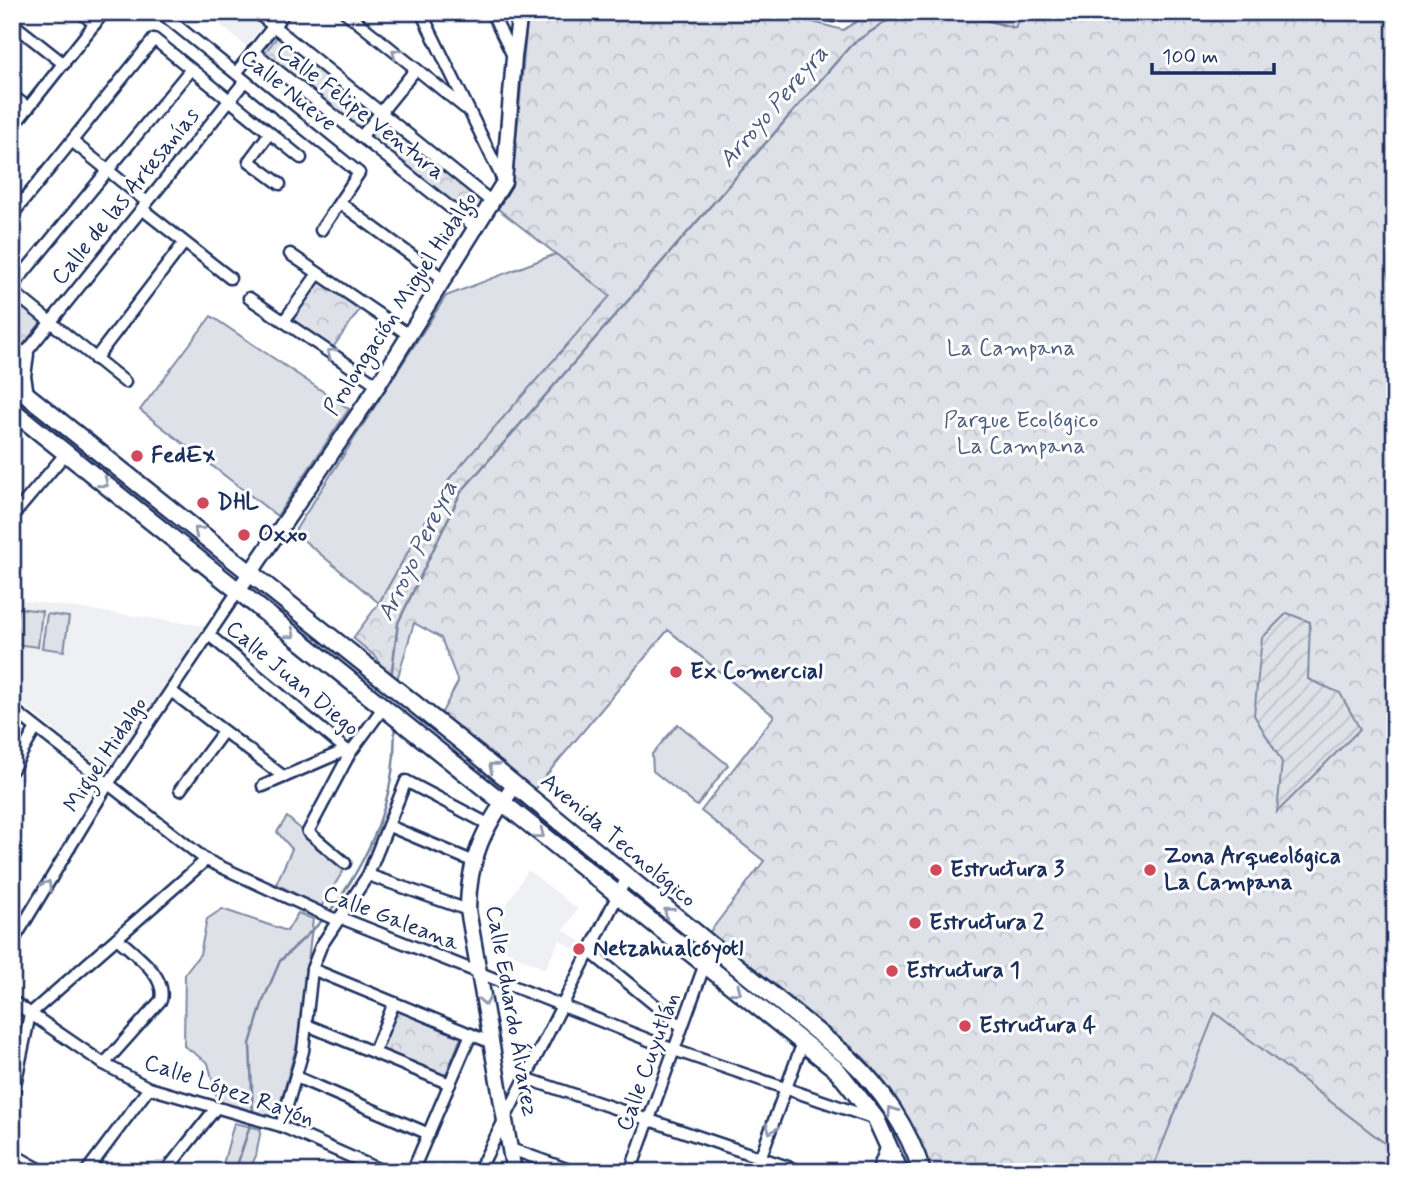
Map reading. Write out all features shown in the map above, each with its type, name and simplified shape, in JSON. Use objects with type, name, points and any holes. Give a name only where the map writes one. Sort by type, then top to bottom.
[{"type":"main road","name":"Prolongación Miguel Hidalgo","points":[[238,591],[378,385],[504,183],[520,12]]},
{"type":"main road","points":[[25,354],[22,376],[25,394]]},
{"type":"main road","name":"Avenida Tecnológico","points":[[12,383],[410,700],[711,947],[790,1008],[869,1077],[895,1114],[922,1172]]},
{"type":"main road","name":"Avenida Tecnológico","points":[[12,410],[837,1070],[876,1119],[900,1172]]},
{"type":"main road","points":[[81,464],[92,446]]},
{"type":"main road","name":"Calle Eduardo Álvarez","points":[[514,785],[488,824],[472,861],[468,910],[514,1172]]},
{"type":"street","points":[[80,12],[95,24]]},
{"type":"street","points":[[12,128],[104,12]]},
{"type":"street","name":"Calle Nueve","points":[[160,12],[359,173],[340,203]]},
{"type":"street","points":[[256,12],[493,203]]},
{"type":"street","points":[[236,74],[285,12]]},
{"type":"street","points":[[345,12],[468,111]]},
{"type":"street","points":[[421,12],[504,183]]},
{"type":"street","points":[[491,12],[514,57]]},
{"type":"street","points":[[813,12],[836,14]]},
{"type":"street","points":[[12,23],[64,64]]},
{"type":"street","points":[[12,215],[154,39],[301,158]]},
{"type":"street","name":"Calle Felipe Ventura","points":[[253,51],[476,228]]},
{"type":"street","points":[[125,382],[50,323],[12,289],[191,69]]},
{"type":"street","points":[[361,137],[416,69]]},
{"type":"street","name":"Calle de las Artesanías","points":[[12,370],[244,81]]},
{"type":"street","points":[[12,95],[28,108]]},
{"type":"street","points":[[269,134],[249,161],[281,184]]},
{"type":"street","points":[[73,142],[107,169],[184,243],[230,278]]},
{"type":"street","points":[[321,230],[340,203],[444,279]]},
{"type":"street","points":[[95,359],[184,243]]},
{"type":"street","points":[[290,254],[317,275],[409,335]]},
{"type":"street","points":[[284,321],[317,275]]},
{"type":"street","points":[[249,299],[378,385]]},
{"type":"street","points":[[13,515],[66,453]]},
{"type":"street","name":"Miguel Hidalgo","points":[[12,943],[108,784],[238,591]]},
{"type":"street","name":"Calle Juan Diego","points":[[209,635],[348,752]]},
{"type":"street","points":[[170,691],[284,777]]},
{"type":"street","name":"Calle Galeana","points":[[12,709],[206,860],[313,911],[674,1049],[876,1119]]},
{"type":"street","points":[[345,863],[308,832],[348,752],[385,710]]},
{"type":"street","points":[[12,770],[36,729]]},
{"type":"street","points":[[180,790],[223,732]]},
{"type":"street","points":[[263,786],[348,752]]},
{"type":"street","points":[[281,1126],[296,1077],[307,1025],[312,969],[321,946],[337,919],[368,875],[406,781],[488,824]]},
{"type":"street","points":[[390,826],[472,861]]},
{"type":"street","points":[[12,1099],[30,1014],[206,860]]},
{"type":"street","points":[[368,875],[468,910]]},
{"type":"street","points":[[478,1172],[626,878]]},
{"type":"street","points":[[104,1064],[161,1000],[164,990],[160,981],[117,938]]},
{"type":"street","name":"Calle Cuyutlán","points":[[630,1172],[711,947]]},
{"type":"street","points":[[589,951],[682,1027]]},
{"type":"street","points":[[312,969],[492,1043]]},
{"type":"street","name":"Calle López Rayón","points":[[12,1002],[104,1064],[149,1088],[281,1126],[384,1172]]},
{"type":"street","points":[[374,1052],[394,1003]]},
{"type":"street","points":[[307,1025],[450,1084]]},
{"type":"street","points":[[412,1172],[471,1034]]},
{"type":"street","points":[[755,1172],[803,1042]]},
{"type":"street","points":[[296,1077],[429,1134]]},
{"type":"street","points":[[525,1078],[803,1172]]},
{"type":"street","points":[[86,1172],[149,1088]]},
{"type":"street","points":[[165,1172],[216,1108]]},
{"type":"street","points":[[877,1172],[888,1142]]},
{"type":"street","points":[[511,1149],[575,1172]]},
{"type":"street","points":[[12,1154],[45,1172]]},
{"type":"shaded area","points":[[205,12],[246,12],[263,26],[246,46]]},
{"type":"shaded area","points":[[12,599],[206,626],[107,773],[12,696]]},
{"type":"shaded area","points":[[528,870],[578,909],[564,930],[586,945],[581,954],[560,940],[545,969],[506,951],[500,915]]},
{"type":"green space","name":"Parque Ecológico La Campana","points":[[528,12],[775,12],[843,30],[872,12],[1395,12],[1395,1151],[1215,1013],[1151,1172],[931,1172],[910,1122],[889,1088],[864,1058],[709,933],[764,861],[701,811],[774,716],[668,630],[533,791],[440,716],[458,682],[441,638],[414,623],[397,680],[381,667],[377,658],[353,638],[379,603],[450,478],[610,296],[498,209],[512,185]]},
{"type":"green space","points":[[277,37],[374,113],[360,131],[263,55]]},
{"type":"green space","points":[[385,120],[486,202],[472,220],[370,137]]},
{"type":"green space","points":[[556,254],[611,296],[450,478],[379,603],[294,532],[446,296]]},
{"type":"green space","points":[[318,280],[360,309],[332,349],[290,321]]},
{"type":"green space","points":[[12,299],[42,321],[12,359]]},
{"type":"green space","points":[[211,316],[349,409],[277,516],[140,410]]},
{"type":"green space","points":[[18,608],[42,611],[38,647],[14,644]]},
{"type":"green space","points":[[1287,613],[1310,622],[1308,679],[1340,693],[1360,729],[1277,812],[1282,762],[1254,715],[1262,638]]},
{"type":"green space","points":[[47,614],[69,617],[64,651],[42,648]]},
{"type":"green space","points":[[678,724],[728,765],[697,806],[653,771],[652,754]]},
{"type":"green space","points":[[287,817],[345,868],[321,907],[276,884],[292,849],[277,832]]},
{"type":"green space","points":[[222,909],[287,931],[298,913],[313,919],[299,1037],[276,1119],[218,1101],[208,1063],[184,1046],[185,973],[200,954],[207,919]]},
{"type":"green space","points":[[396,1010],[461,1037],[445,1077],[380,1050]]},
{"type":"green space","points":[[1215,1012],[1395,1151],[1395,1172],[1151,1172]]},
{"type":"green space","points":[[234,1123],[261,1129],[256,1156],[248,1172],[221,1172]]},
{"type":"waterway","name":"Arroyo Pereyra","points":[[391,678],[398,623],[461,492],[852,44],[890,19],[929,12]]},
{"type":"waterway","name":"Arroyo Pereyra","points":[[957,12],[1015,28],[1023,12]]},
{"type":"waterway","name":"Arroyo Pereyra","points":[[328,914],[357,871],[379,824],[392,774],[394,723]]},
{"type":"waterway","name":"Arroyo Pereyra","points":[[253,1115],[250,1044],[263,1001],[280,961],[324,919]]},
{"type":"waterway","name":"Arroyo Pereyra","points":[[235,1172],[251,1122]]},
{"type":"place","name":"FedEx","points":[[137,456]]},
{"type":"place","name":"DHL","points":[[203,503]]},
{"type":"place","name":"Oxxo","points":[[244,535]]},
{"type":"place","name":"Ex Comercial","points":[[676,672]]},
{"type":"place","name":"Estructura 3","points":[[936,870]]},
{"type":"place","name":"Zona Arqueológica La Campana","points":[[1150,870]]},
{"type":"place","name":"Estructura 2","points":[[915,923]]},
{"type":"place","name":"Netzahualcóyotl","points":[[579,949]]},
{"type":"place","name":"Estructura 1","points":[[892,971]]},
{"type":"place","name":"Estructura 4","points":[[965,1026]]},
{"type":"park label","name":"La Campana","points":[[1011,349]]}]
